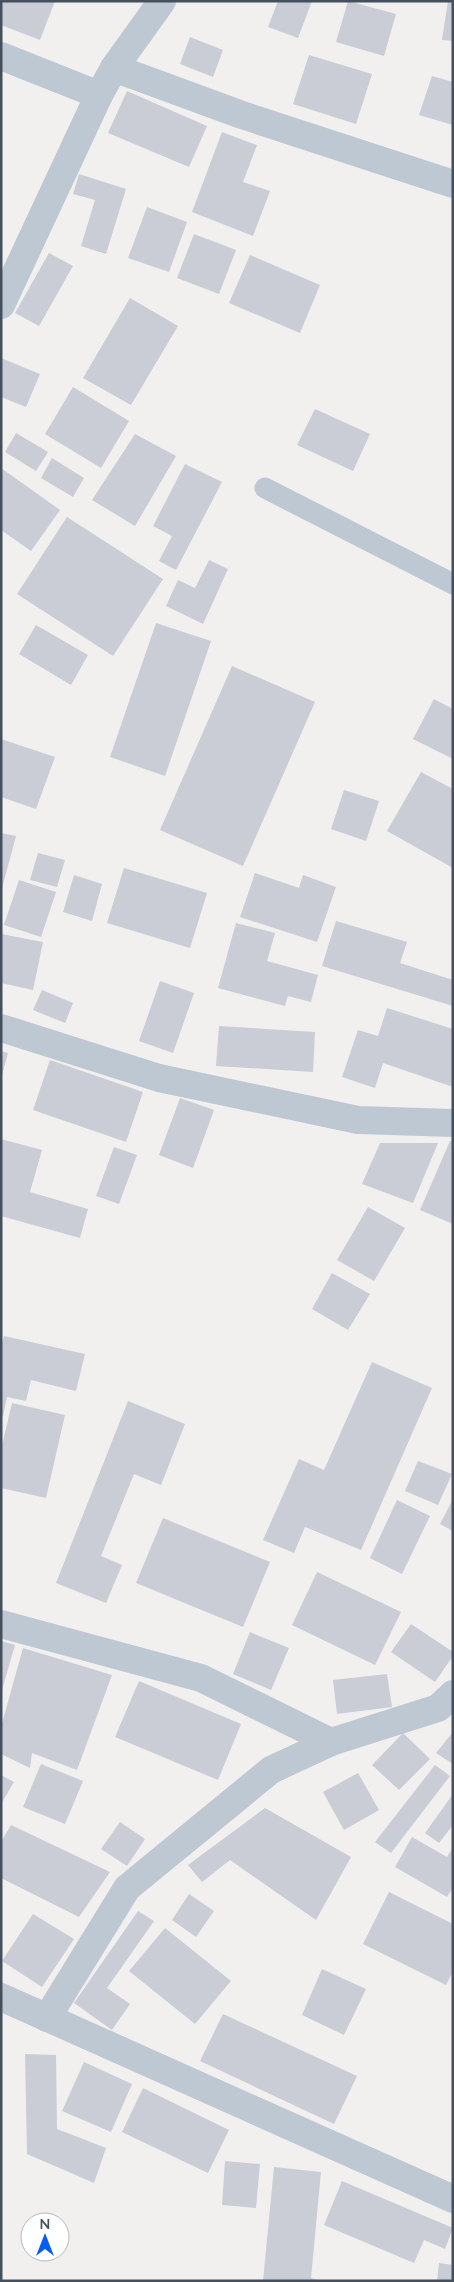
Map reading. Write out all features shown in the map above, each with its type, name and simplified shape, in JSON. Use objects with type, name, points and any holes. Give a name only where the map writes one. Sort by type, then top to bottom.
[{"type":"street","points":[[1,305],[99,95],[114,68],[162,1]]},
{"type":"street","points":[[1,56],[99,95]]},
{"type":"street","points":[[114,68],[242,114],[453,184]]},
{"type":"street","points":[[1,1028],[169,1080],[358,1120],[453,1123]]},
{"type":"street","points":[[1,1624],[201,1678],[331,1742]]},
{"type":"street","points":[[47,2018],[127,1888],[271,1770],[331,1742],[438,1708],[453,1694]]},
{"type":"street","points":[[1,1997],[453,2199]]},
{"type":"lane","points":[[265,488],[453,584]]},
{"type":"building","points":[[1,1],[55,1],[40,40],[1,25]]},
{"type":"building","points":[[278,1],[312,1],[298,38],[268,27]]},
{"type":"building","points":[[348,1],[396,14],[384,56],[336,42]]},
{"type":"building","points":[[448,1],[453,1],[453,41],[442,40]]},
{"type":"building","points":[[190,37],[223,50],[213,77],[180,64]]},
{"type":"building","points":[[309,55],[372,74],[356,124],[293,104]]},
{"type":"building","points":[[432,76],[453,82],[453,125],[419,115]]},
{"type":"building","points":[[127,91],[207,126],[189,167],[108,133]]},
{"type":"building","points":[[222,132],[257,145],[243,182],[270,191],[253,236],[192,212]]},
{"type":"building","points":[[79,174],[126,189],[106,254],[81,246],[95,200],[73,194]]},
{"type":"building","points":[[147,207],[187,222],[169,272],[128,258]]},
{"type":"building","points":[[194,234],[236,250],[219,294],[177,278]]},
{"type":"building","points":[[49,253],[73,266],[39,326],[15,313]]},
{"type":"building","points":[[250,255],[320,285],[300,333],[229,303]]},
{"type":"building","points":[[130,298],[178,326],[131,405],[83,378]]},
{"type":"building","points":[[1,358],[40,374],[26,407],[1,397]]},
{"type":"building","points":[[73,387],[129,421],[101,468],[45,434]]},
{"type":"building","points":[[315,409],[370,434],[353,471],[297,445]]},
{"type":"building","points":[[16,433],[48,452],[36,471],[5,452]]},
{"type":"building","points":[[135,434],[176,456],[135,526],[92,500]]},
{"type":"building","points":[[52,458],[84,478],[73,497],[41,478]]},
{"type":"building","points":[[185,464],[222,482],[176,570],[159,561],[172,536],[153,526]]},
{"type":"building","points":[[1,468],[60,510],[31,551],[1,530]]},
{"type":"building","points":[[67,517],[163,579],[113,656],[17,594]]},
{"type":"building","points":[[209,560],[228,569],[203,624],[166,606],[178,580],[195,588]]},
{"type":"building","points":[[156,623],[211,641],[165,776],[110,757]]},
{"type":"building","points":[[36,625],[88,655],[71,685],[19,654]]},
{"type":"building","points":[[232,666],[315,702],[243,866],[160,830]]},
{"type":"building","points":[[434,699],[453,709],[453,759],[413,739]]},
{"type":"building","points":[[1,739],[55,757],[36,809],[1,797]]},
{"type":"building","points":[[421,772],[453,789],[453,868],[387,831]]},
{"type":"building","points":[[344,790],[379,801],[366,841],[331,829]]},
{"type":"building","points":[[1,833],[16,836],[2,888],[1,888]]},
{"type":"building","points":[[38,853],[65,860],[57,887],[30,880]]},
{"type":"building","points":[[124,868],[207,893],[190,948],[107,923]]},
{"type":"building","points":[[255,873],[299,888],[303,875],[336,887],[317,942],[240,917]]},
{"type":"building","points":[[74,875],[102,884],[92,921],[63,912]]},
{"type":"building","points":[[19,880],[56,892],[41,937],[4,925]]},
{"type":"building","points":[[336,921],[407,942],[400,963],[453,980],[453,1006],[322,966]]},
{"type":"building","points":[[236,923],[275,933],[267,961],[318,975],[311,1002],[288,996],[285,1006],[218,988]]},
{"type":"building","points":[[1,934],[43,942],[33,990],[1,983]]},
{"type":"building","points":[[160,981],[194,993],[173,1053],[139,1041]]},
{"type":"building","points":[[42,990],[73,1003],[65,1023],[33,1010]]},
{"type":"building","points":[[387,1008],[453,1029],[453,1087],[383,1063],[375,1088],[342,1077],[358,1030],[378,1036]]},
{"type":"building","points":[[219,1026],[315,1032],[313,1072],[216,1066]]},
{"type":"building","points":[[1,1051],[8,1053],[2,1075],[1,1075]]},
{"type":"building","points":[[50,1060],[143,1092],[126,1142],[33,1110]]},
{"type":"building","points":[[180,1098],[214,1110],[193,1168],[159,1155]]},
{"type":"building","points":[[1,1139],[42,1150],[30,1192],[88,1209],[80,1238],[1,1216]]},
{"type":"building","points":[[450,1141],[453,1142],[453,1224],[420,1210]]},
{"type":"building","points":[[380,1143],[438,1143],[413,1203],[362,1184]]},
{"type":"building","points":[[114,1147],[137,1155],[119,1204],[96,1196]]},
{"type":"building","points":[[368,1207],[405,1228],[374,1281],[337,1260]]},
{"type":"building","points":[[332,1273],[370,1294],[348,1330],[312,1309]]},
{"type":"building","points":[[4,1336],[85,1354],[76,1391],[31,1380],[26,1401],[7,1397],[3,1416],[1,1416],[1,1347]]},
{"type":"building","points":[[372,1362],[432,1388],[361,1550],[305,1527],[294,1553],[263,1540],[299,1459],[324,1470]]},
{"type":"building","points":[[128,1401],[185,1424],[161,1485],[134,1474],[101,1556],[122,1565],[106,1603],[56,1583]]},
{"type":"building","points":[[12,1403],[65,1415],[46,1498],[1,1488],[1,1450]]},
{"type":"building","points":[[418,1461],[452,1474],[438,1505],[405,1491]]},
{"type":"building","points":[[453,1499],[453,1531],[440,1524]]},
{"type":"building","points":[[397,1500],[430,1516],[402,1574],[370,1558]]},
{"type":"building","points":[[163,1518],[270,1562],[243,1627],[136,1583]]},
{"type":"building","points":[[317,1572],[401,1612],[375,1665],[292,1625]]},
{"type":"building","points":[[411,1624],[453,1652],[453,1656],[435,1682],[391,1652]]},
{"type":"building","points":[[250,1632],[289,1648],[271,1690],[233,1674]]},
{"type":"building","points":[[1,1641],[15,1645],[2,1690],[1,1690]]},
{"type":"building","points":[[23,1648],[112,1675],[77,1770],[32,1753],[30,1768],[1,1754],[1,1727]]},
{"type":"building","points":[[387,1674],[392,1707],[337,1714],[333,1680]]},
{"type":"building","points":[[139,1681],[241,1724],[218,1780],[115,1737]]},
{"type":"building","points":[[453,1732],[453,1764],[436,1753]]},
{"type":"building","points":[[403,1733],[430,1759],[399,1790],[372,1765]]},
{"type":"building","points":[[41,1764],[83,1781],[65,1824],[23,1807]]},
{"type":"building","points":[[435,1765],[450,1776],[391,1853],[375,1842]]},
{"type":"building","points":[[358,1773],[379,1810],[344,1830],[323,1792]]},
{"type":"building","points":[[1,1775],[14,1782],[1,1804]]},
{"type":"building","points":[[453,1794],[453,1825],[439,1843],[425,1833]]},
{"type":"building","points":[[265,1808],[351,1857],[316,1920],[230,1860],[202,1882],[188,1865]]},
{"type":"building","points":[[120,1822],[145,1839],[127,1866],[101,1849]]},
{"type":"building","points":[[11,1825],[110,1872],[79,1917],[1,1878],[1,1842]]},
{"type":"building","points":[[412,1837],[447,1857],[453,1847],[453,1887],[447,1897],[395,1867]]},
{"type":"building","points":[[389,1892],[453,1924],[453,1971],[446,1985],[363,1944]]},
{"type":"building","points":[[189,1894],[214,1911],[196,1937],[172,1920]]},
{"type":"building","points":[[138,1911],[154,1921],[107,1988],[130,2004],[112,2030],[74,2003]]},
{"type":"building","points":[[33,1914],[74,1939],[42,1987],[2,1961]]},
{"type":"building","points":[[165,1928],[231,1981],[195,2024],[129,1971]]},
{"type":"building","points":[[322,1969],[366,1989],[344,2035],[302,2015]]},
{"type":"building","points":[[223,2014],[357,2076],[334,2124],[200,2061]]},
{"type":"building","points":[[25,2054],[56,2055],[57,2129],[106,2148],[94,2183],[27,2154]]},
{"type":"building","points":[[84,2062],[132,2084],[111,2132],[62,2111]]},
{"type":"building","points":[[143,2088],[229,2130],[208,2173],[122,2132]]},
{"type":"building","points":[[225,2161],[260,2164],[256,2208],[222,2205]]},
{"type":"building","points":[[274,2167],[321,2172],[311,2278],[322,2281],[263,2281]]},
{"type":"building","points":[[342,2181],[453,2228],[445,2249],[424,2240],[414,2263],[324,2225]]},
{"type":"building","points":[[439,2263],[453,2265],[453,2281],[437,2281]]}]
